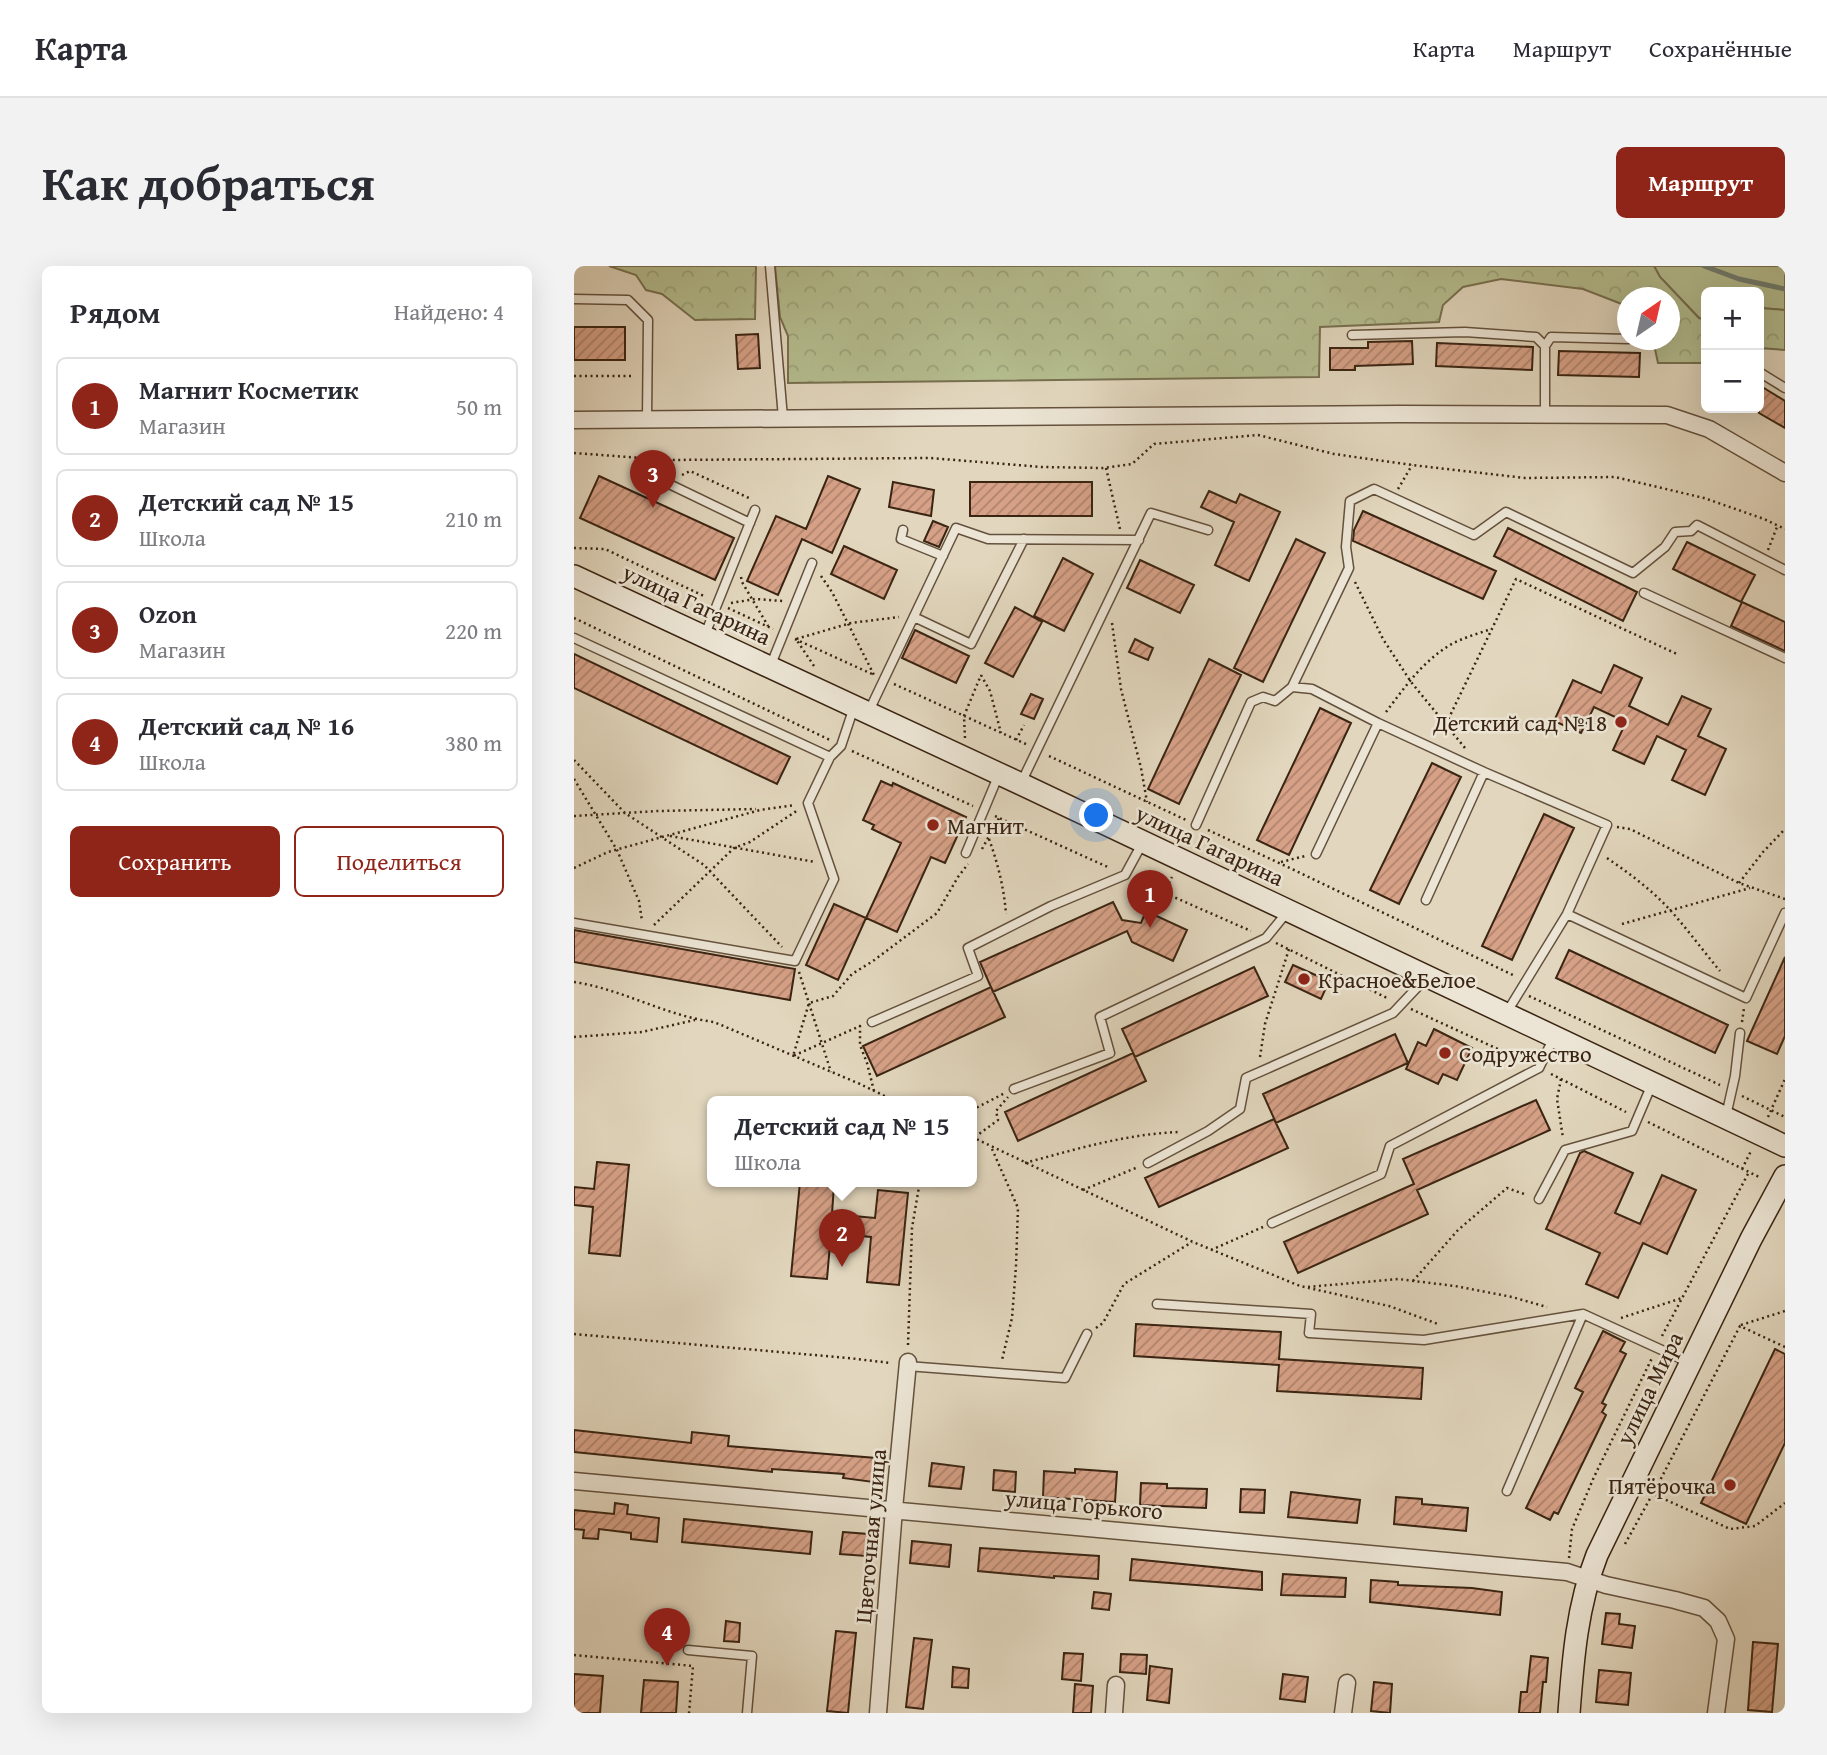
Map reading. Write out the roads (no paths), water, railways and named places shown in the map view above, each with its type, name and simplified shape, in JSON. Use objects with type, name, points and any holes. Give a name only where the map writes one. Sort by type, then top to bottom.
[{"type":"main road","name":"улица Гагарина","points":[[574,576],[1021,784],[1785,1146]]},
{"type":"main road","name":"улица Мира","points":[[1569,1713],[1574,1653],[1588,1578],[1751,1239],[1782,1181]]},
{"type":"street","points":[[574,420],[1399,414],[1667,415],[1709,429],[1785,473]]},
{"type":"street","name":"Цветочная улица","points":[[878,1713],[908,1364]]},
{"type":"street","name":"улица Горького","points":[[574,1481],[1567,1572],[1606,1585],[1704,1608],[1718,1621],[1726,1639],[1716,1713]]},
{"type":"street","points":[[1343,1713],[1347,1683]]},
{"type":"street","points":[[1114,1713],[1116,1685]]},
{"type":"lane","points":[[770,266],[783,418]]},
{"type":"lane","points":[[574,299],[628,300],[648,320],[647,419]]},
{"type":"lane","points":[[1352,335],[1465,332],[1536,337],[1545,346]]},
{"type":"lane","points":[[1545,415],[1545,346],[1551,337],[1617,339]]},
{"type":"lane","points":[[1764,375],[1785,388]]},
{"type":"lane","points":[[667,483],[750,523]]},
{"type":"lane","points":[[1196,825],[1251,702],[1263,697],[1275,701],[1292,687],[1349,568],[1346,547],[1350,501],[1374,489],[1474,535],[1506,512],[1633,573],[1665,547],[1675,532],[1691,531],[1696,525],[1785,570]]},
{"type":"lane","points":[[705,637],[755,510]]},
{"type":"lane","points":[[1021,784],[1151,513],[1208,530]]},
{"type":"lane","points":[[574,923],[795,961],[834,879],[809,803],[830,757],[841,746],[861,710],[884,679],[956,528],[988,539],[1139,540]]},
{"type":"lane","points":[[903,530],[901,539],[943,556]]},
{"type":"lane","points":[[914,616],[971,644],[1024,539]]},
{"type":"lane","points":[[771,667],[812,563]]},
{"type":"lane","points":[[1644,593],[1785,658]]},
{"type":"lane","points":[[574,638],[830,757]]},
{"type":"lane","points":[[1292,687],[1312,689],[1484,773],[1607,825],[1567,914],[1506,1014]]},
{"type":"lane","points":[[1316,854],[1378,723]]},
{"type":"lane","points":[[1426,900],[1484,773]]},
{"type":"lane","points":[[970,854],[999,774]]},
{"type":"lane","points":[[872,1022],[978,976],[968,948],[1051,906],[1125,875],[1143,842]]},
{"type":"lane","points":[[1014,1089],[1110,1054],[1100,1017],[1266,938],[1288,911]]},
{"type":"lane","points":[[1567,914],[1746,998],[1785,913]]},
{"type":"lane","points":[[1148,1163],[1208,1131],[1240,1109],[1246,1078],[1393,1013],[1427,977]]},
{"type":"lane","points":[[1725,1119],[1735,1076],[1740,1034]]},
{"type":"lane","points":[[1272,1223],[1381,1174],[1390,1146],[1539,1068],[1555,1037]]},
{"type":"lane","points":[[1539,1199],[1565,1150],[1632,1131],[1652,1084]]},
{"type":"lane","points":[[1157,1304],[1311,1314],[1309,1333],[1423,1340],[1579,1315],[1691,1363]]},
{"type":"lane","points":[[1507,1491],[1579,1315]]},
{"type":"lane","points":[[908,1364],[1065,1378],[1087,1334]]},
{"type":"lane","points":[[688,1650],[751,1656],[747,1713]]},
{"type":"waterway","points":[[1704,266],[1739,279],[1785,289]]},
{"type":"place","name":"Ozon","points":[[653,508]]},
{"type":"place","name":"Детский сад №18","points":[[1621,722]]},
{"type":"place","name":"Магнит","points":[[933,825]]},
{"type":"place","name":"Магнит Косметик","points":[[1150,928]]},
{"type":"place","name":"Красное&Белое","points":[[1304,979]]},
{"type":"place","name":"Содружество","points":[[1445,1053]]},
{"type":"place","name":"Детский сад № 15","points":[[842,1267]]},
{"type":"place","name":"Пятёрочка","points":[[1730,1485]]},
{"type":"place","name":"Детский сад № 16","points":[[667,1666]]}]
